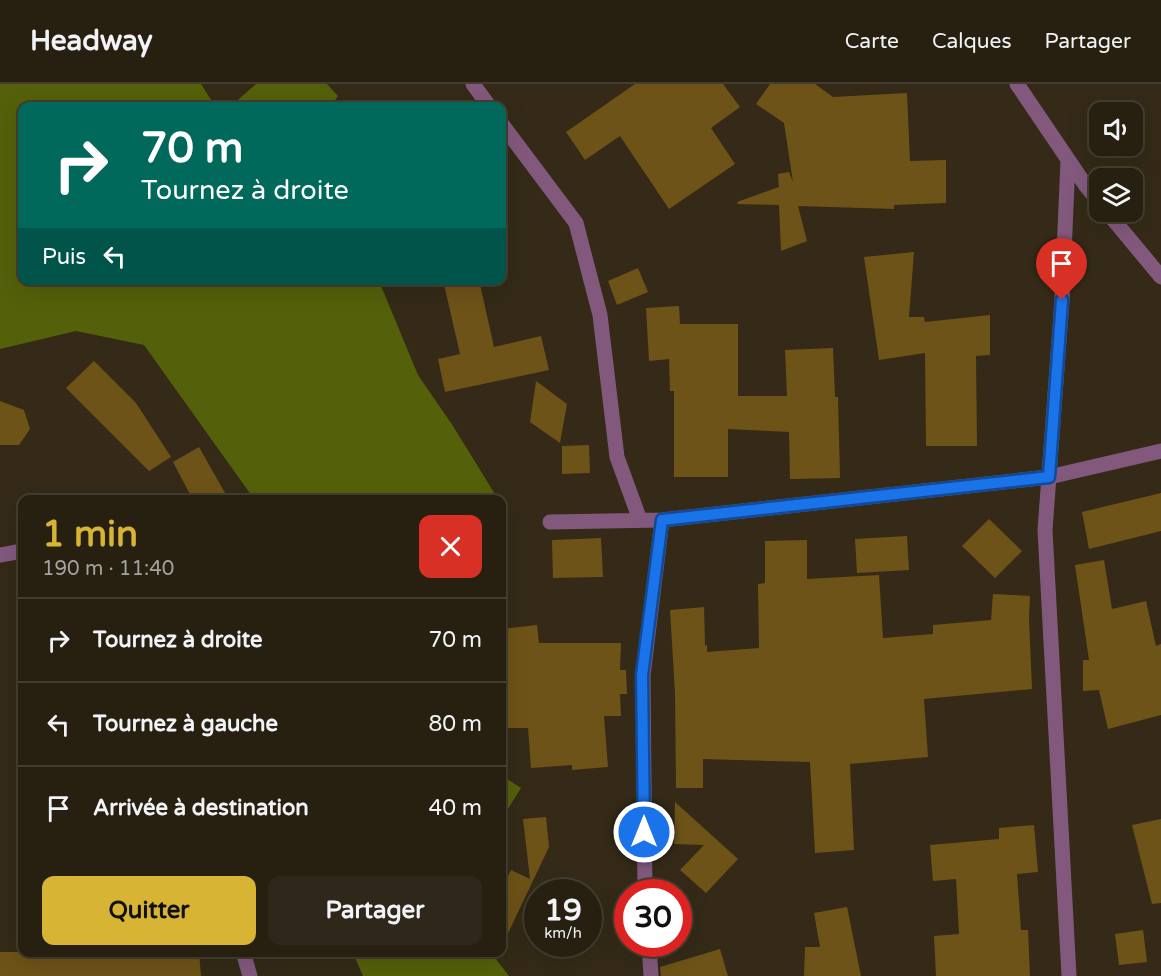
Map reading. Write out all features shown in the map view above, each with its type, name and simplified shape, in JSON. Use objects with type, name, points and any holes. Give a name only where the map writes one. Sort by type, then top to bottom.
[{"type":"street","points":[[473,84],[486,102]]},
{"type":"street","points":[[1017,84],[1089,188]]},
{"type":"street","points":[[506,130],[576,223],[600,315],[617,457],[640,520]]},
{"type":"street","points":[[1068,160],[1062,300],[1046,530],[1069,976]]},
{"type":"street","points":[[1115,222],[1161,277]]},
{"type":"street","points":[[550,522],[662,520],[1049,477],[1161,451]]},
{"type":"street","points":[[645,879],[642,675],[662,520]]},
{"type":"street","points":[[0,555],[18,552]]},
{"type":"street","points":[[244,957],[250,976]]},
{"type":"street","points":[[650,957],[651,976]]},
{"type":"green space","points":[[0,84],[201,84],[212,102],[18,102],[18,285],[381,285],[418,375],[496,495],[251,495],[144,345],[76,331],[0,349]]},
{"type":"green space","points":[[256,84],[327,84],[338,96],[334,102],[236,102]]},
{"type":"green space","points":[[506,778],[521,788],[506,812]]},
{"type":"green space","points":[[355,957],[494,957],[509,976],[363,976]]},
{"type":"building","points":[[635,84],[723,84],[740,107],[711,128],[735,164],[669,209],[620,136],[585,160],[566,132]]},
{"type":"building","points":[[770,84],[815,84],[833,97],[907,93],[910,161],[946,160],[946,203],[894,205],[894,209],[798,206],[807,241],[781,251],[779,205],[738,204],[737,202],[779,187],[778,174],[789,172],[793,182],[784,123],[756,104]]},
{"type":"building","points":[[914,252],[909,317],[924,317],[925,322],[990,315],[990,355],[976,356],[977,446],[926,446],[925,353],[879,360],[864,257]]},
{"type":"building","points":[[638,268],[648,292],[617,305],[608,281]]},
{"type":"building","points":[[444,285],[480,285],[494,347],[541,336],[549,370],[445,392],[438,359],[460,354]]},
{"type":"building","points":[[679,306],[680,324],[738,324],[738,396],[787,396],[785,350],[833,348],[835,397],[838,397],[840,478],[790,479],[789,432],[728,429],[728,477],[674,477],[674,391],[670,391],[669,359],[649,361],[646,308]]},
{"type":"building","points":[[94,361],[136,403],[171,457],[149,471],[66,388]]},
{"type":"building","points":[[536,381],[567,404],[560,443],[530,422]]},
{"type":"building","points":[[0,401],[24,410],[30,429],[19,445],[0,445]]},
{"type":"building","points":[[589,445],[590,473],[562,474],[562,446]]},
{"type":"building","points":[[199,447],[226,495],[190,495],[173,462]]},
{"type":"building","points":[[1161,493],[1161,531],[1089,549],[1082,512]]},
{"type":"building","points":[[989,519],[1022,551],[995,578],[962,546]]},
{"type":"building","points":[[907,536],[909,570],[857,573],[855,539]]},
{"type":"building","points":[[601,538],[603,577],[553,578],[552,540]]},
{"type":"building","points":[[807,540],[807,579],[879,575],[883,638],[933,634],[933,625],[991,620],[993,594],[1030,596],[1032,689],[924,699],[928,757],[850,764],[854,850],[815,853],[810,762],[703,759],[703,788],[676,788],[675,693],[670,610],[704,607],[707,652],[759,648],[758,584],[765,583],[765,541]]},
{"type":"building","points":[[1104,560],[1112,609],[1146,601],[1156,646],[1161,644],[1161,715],[1108,729],[1099,690],[1083,691],[1083,660],[1089,660],[1075,565]]},
{"type":"building","points":[[537,625],[539,643],[621,643],[620,670],[626,670],[627,694],[620,694],[621,716],[604,716],[608,767],[572,770],[572,765],[531,768],[528,728],[506,728],[506,628]]},
{"type":"building","points":[[675,802],[738,859],[706,893],[680,870],[704,845],[674,844]]},
{"type":"building","points":[[546,817],[549,847],[534,879],[530,879],[523,819]]},
{"type":"building","points":[[1161,819],[1161,903],[1152,904],[1132,825]]},
{"type":"building","points":[[1034,825],[1038,872],[1017,874],[1021,930],[1028,930],[1030,976],[936,976],[934,936],[959,934],[956,879],[933,881],[930,845],[999,839],[999,828]]},
{"type":"building","points":[[511,870],[530,879],[524,879],[524,900],[506,937],[506,880]]},
{"type":"building","points":[[847,907],[861,976],[804,976],[805,947],[820,947],[814,913]]},
{"type":"building","points":[[1143,930],[1147,962],[1119,965],[1115,934]]},
{"type":"building","points":[[720,949],[728,976],[661,976],[660,967]]},
{"type":"building","points":[[0,952],[18,952],[18,957],[199,957],[201,976],[0,976]]},
{"type":"route","points":[[644,832],[642,675],[662,520],[1049,477],[1062,300]]}]
